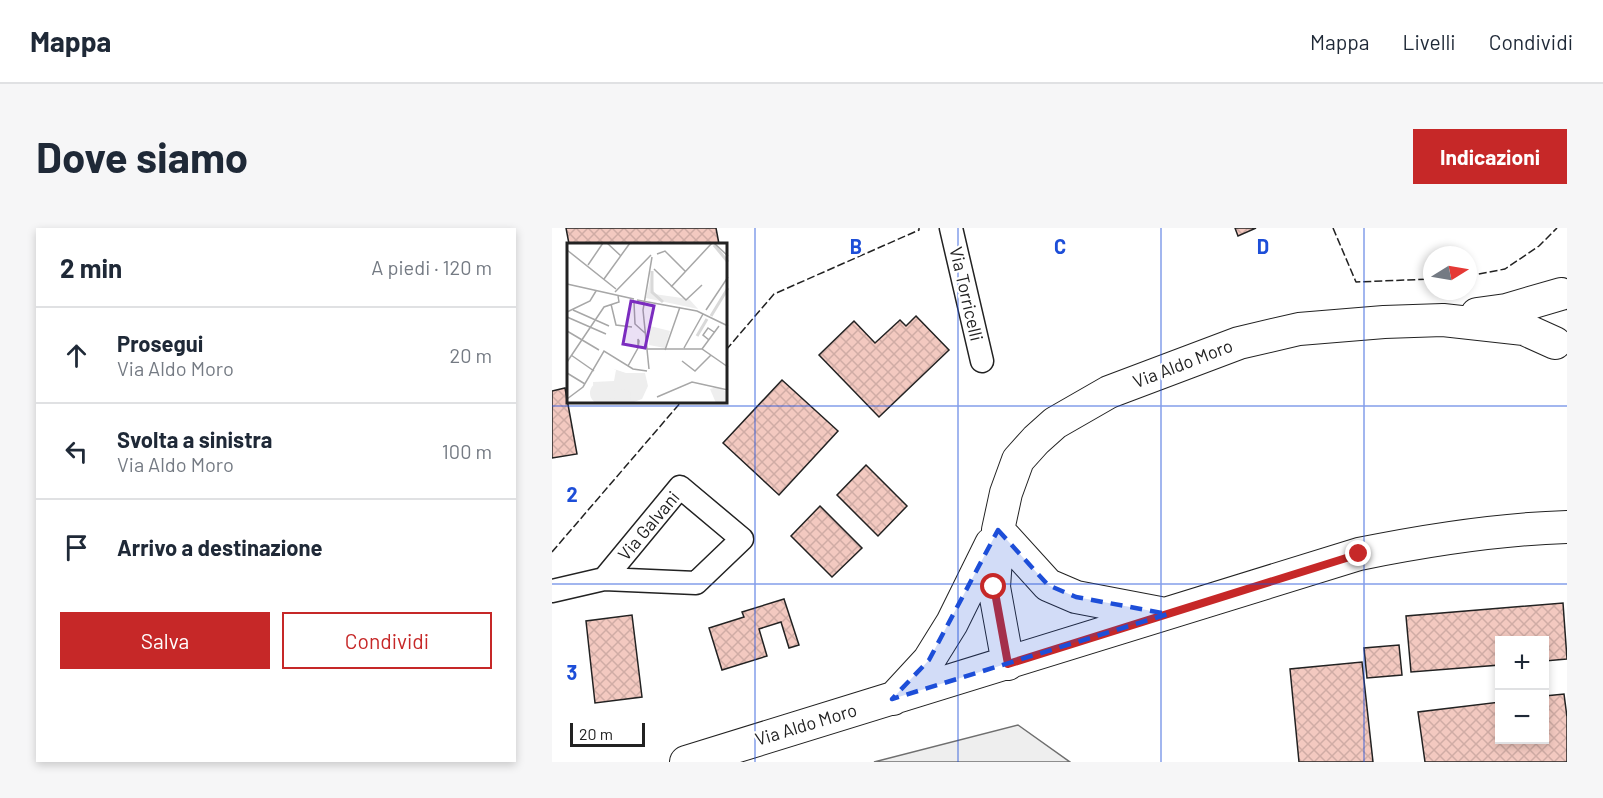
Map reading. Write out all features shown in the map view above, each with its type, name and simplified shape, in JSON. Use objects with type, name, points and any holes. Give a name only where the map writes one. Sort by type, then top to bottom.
[{"type":"main road","name":"Via Aldo Moro","points":[[892,699],[929,660],[952,623],[998,530],[1006,493],[1018,460],[1055,423],[1109,392],[1239,343],[1299,329],[1443,320],[1506,310],[1564,291]]},
{"type":"main road","points":[[1561,351],[1551,330],[1551,318],[1564,291]]},
{"type":"main road","name":"Via Aldo Moro","points":[[1443,320],[1524,329],[1561,351]]},
{"type":"main road","name":"Via Aldo Moro","points":[[686,762],[1359,554],[1425,540],[1561,527]]},
{"type":"main road","name":"Via Aldo Moro","points":[[998,530],[1048,585],[1076,597],[1168,614]]},
{"type":"main road","points":[[998,530],[1016,576],[1018,611],[1016,632],[1008,664]]},
{"type":"street","name":"Via Torricelli","points":[[951,228],[982,361]]},
{"type":"street","name":"Via Galvani","points":[[552,591],[604,579],[696,583],[742,539],[680,487],[604,579]]},
{"type":"highlighted area","points":[[998,530],[1048,585],[1076,597],[1168,614],[892,699],[929,660]]},
{"type":"shaded area","points":[[1018,725],[1070,762],[874,762]]},
{"type":"building","points":[[566,228],[716,228],[719,243],[569,243]]},
{"type":"building","points":[[1235,228],[1256,228],[1238,236]]},
{"type":"building","points":[[916,316],[949,350],[879,417],[819,355],[854,321],[875,343],[900,320],[906,326]]},
{"type":"building","points":[[782,380],[838,431],[779,495],[723,443]]},
{"type":"building","points":[[565,388],[577,454],[552,458],[552,391]]},
{"type":"building","points":[[866,465],[907,506],[878,536],[837,495]]},
{"type":"building","points":[[820,506],[862,548],[832,577],[791,536]]},
{"type":"building","points":[[784,599],[799,645],[789,648],[781,622],[759,629],[767,656],[722,670],[709,628],[744,617],[742,612]]},
{"type":"building","points":[[1563,603],[1567,659],[1549,661],[1549,636],[1495,636],[1495,665],[1411,672],[1406,616]]},
{"type":"building","points":[[632,615],[642,697],[595,703],[586,621]]},
{"type":"building","points":[[1399,645],[1402,675],[1367,678],[1364,648]]},
{"type":"building","points":[[1362,662],[1373,762],[1299,762],[1290,669]]},
{"type":"building","points":[[1564,694],[1567,717],[1567,762],[1425,762],[1418,712],[1495,703],[1495,744],[1549,744],[1549,696]]},
{"type":"fence","points":[[728,348],[774,294],[919,230],[919,228]]},
{"type":"fence","points":[[1333,228],[1356,282],[1423,279]]},
{"type":"fence","points":[[1477,274],[1505,269],[1539,246],[1557,228]]},
{"type":"fence","points":[[552,552],[679,404]]},
{"type":"route","points":[[994,587],[1008,664],[1359,554]]}]
